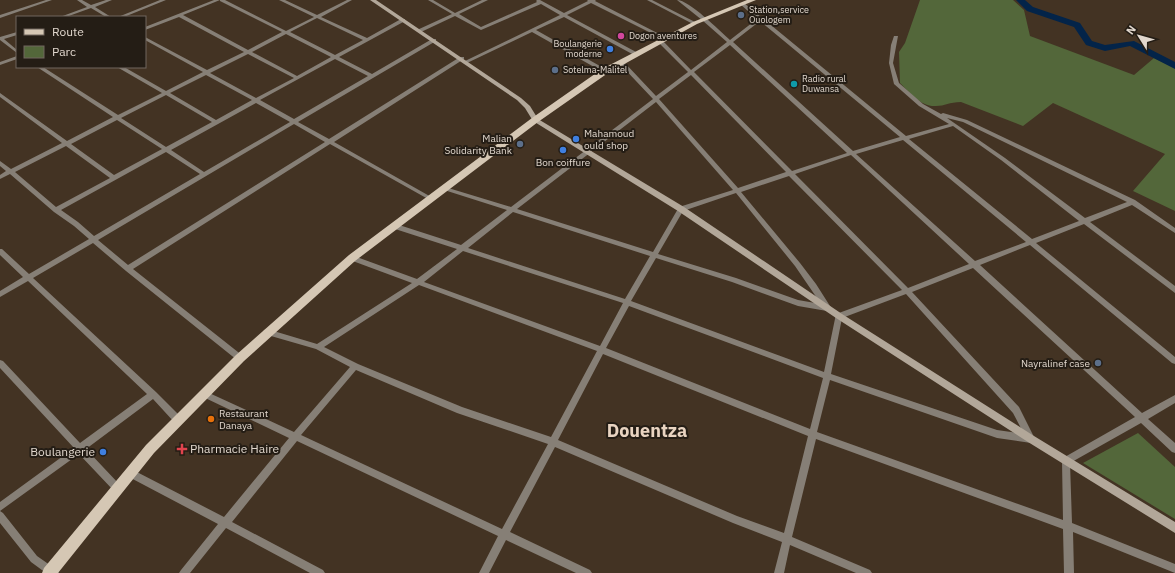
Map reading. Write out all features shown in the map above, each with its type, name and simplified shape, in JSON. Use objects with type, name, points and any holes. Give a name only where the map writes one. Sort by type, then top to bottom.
[{"type":"main road","points":[[373,0],[464,60],[519,99],[528,107],[535,120],[681,209],[839,316],[1031,439],[1175,528]]},
{"type":"main road","points":[[51,572],[130,472],[178,420],[267,332],[352,258],[535,120],[605,71],[699,21],[754,0]]},
{"type":"street","points":[[0,17],[50,0]]},
{"type":"street","points":[[79,0],[107,16]]},
{"type":"street","points":[[65,16],[110,0]]},
{"type":"street","points":[[123,16],[164,0]]},
{"type":"street","points":[[146,29],[218,0]]},
{"type":"street","points":[[222,0],[372,76]]},
{"type":"street","points":[[281,0],[368,40]]},
{"type":"street","points":[[0,177],[350,0]]},
{"type":"street","points":[[430,0],[481,29],[538,1],[636,54]]},
{"type":"street","points":[[418,31],[484,0]]},
{"type":"street","points":[[128,269],[464,60],[564,15],[591,0],[663,39],[691,72],[906,292],[1016,410],[1031,439]]},
{"type":"street","points":[[649,0],[699,21]]},
{"type":"street","points":[[679,0],[699,21],[729,42],[852,153],[1175,449]]},
{"type":"street","points":[[742,4],[1175,361]]},
{"type":"street","points":[[179,15],[298,78]]},
{"type":"street","points":[[318,348],[417,283],[462,250],[760,19]]},
{"type":"street","points":[[56,210],[403,20]]},
{"type":"street","points":[[532,30],[605,71]]},
{"type":"street","points":[[0,38],[16,33]]},
{"type":"street","points":[[896,37],[893,45],[891,63],[897,84],[921,104],[954,124],[1003,159],[1175,290]]},
{"type":"street","points":[[0,38],[16,51]]},
{"type":"street","points":[[146,39],[430,198]]},
{"type":"street","points":[[0,294],[92,238],[205,175],[434,40]]},
{"type":"street","points":[[0,64],[16,57]]},
{"type":"street","points":[[621,62],[657,99],[737,191],[816,288],[827,308]]},
{"type":"street","points":[[42,68],[205,175]]},
{"type":"street","points":[[122,68],[216,122]]},
{"type":"street","points":[[0,95],[114,178]]},
{"type":"street","points":[[937,113],[965,121],[1133,202],[1175,231]]},
{"type":"street","points":[[484,573],[627,302],[681,209],[792,174],[852,153],[906,139],[954,124]]},
{"type":"street","points":[[0,163],[56,210],[76,224],[128,269],[240,358]]},
{"type":"street","points":[[443,188],[655,255],[798,303],[827,308]]},
{"type":"street","points":[[779,573],[839,316],[906,292],[1133,202]]},
{"type":"street","points":[[394,226],[462,250],[627,302],[826,376],[997,434],[1031,439]]},
{"type":"street","points":[[0,251],[27,278],[153,394],[178,420]]},
{"type":"street","points":[[352,258],[602,350],[812,434],[1068,526],[1175,569]]},
{"type":"street","points":[[267,332],[318,348],[355,366],[460,410],[553,442],[736,520],[787,539],[867,573]]},
{"type":"street","points":[[0,363],[117,488]]},
{"type":"street","points":[[184,573],[355,366]]},
{"type":"street","points":[[0,508],[153,394]]},
{"type":"street","points":[[204,394],[586,573]]},
{"type":"street","points":[[1069,573],[1066,461],[1140,417],[1175,399]]},
{"type":"street","points":[[130,472],[320,573]]},
{"type":"street","points":[[0,516],[34,559],[51,572]]},
{"type":"green space","points":[[920,0],[1013,0],[1024,10],[1030,36],[1134,75],[1154,58],[1175,68],[1175,211],[1133,191],[1165,154],[1053,103],[1023,126],[961,102],[931,106],[916,99],[900,83],[899,52],[905,43]]},
{"type":"green space","points":[[1138,433],[1175,467],[1175,519],[1083,463]]},
{"type":"waterway","points":[[1020,0],[1030,9],[1077,25],[1089,43],[1105,48],[1131,43],[1175,66]]},
{"type":"place","name":"Station,service Ouologem","points":[[741,15]]},
{"type":"place","name":"Dogon aventures","points":[[621,36]]},
{"type":"place","name":"Boulangerie moderne","points":[[610,49]]},
{"type":"place","name":"Sotelma-Malitel","points":[[555,70]]},
{"type":"place","name":"Radio rural Duwansa","points":[[794,84]]},
{"type":"place","name":"Mahamoud ould shop","points":[[576,139]]},
{"type":"place","name":"Malian Solidarity Bank","points":[[520,144]]},
{"type":"place","name":"Bon coiffure","points":[[563,150]]},
{"type":"place","name":"Nayralinef case","points":[[1098,363]]},
{"type":"place","name":"Restaurant Danaya","points":[[211,419]]},
{"type":"place","name":"Pharmacie Haire","points":[[182,449]]},
{"type":"place","name":"Boulangerie","points":[[103,452]]},
{"type":"district","name":"Douentza","points":[[647,431]]}]
